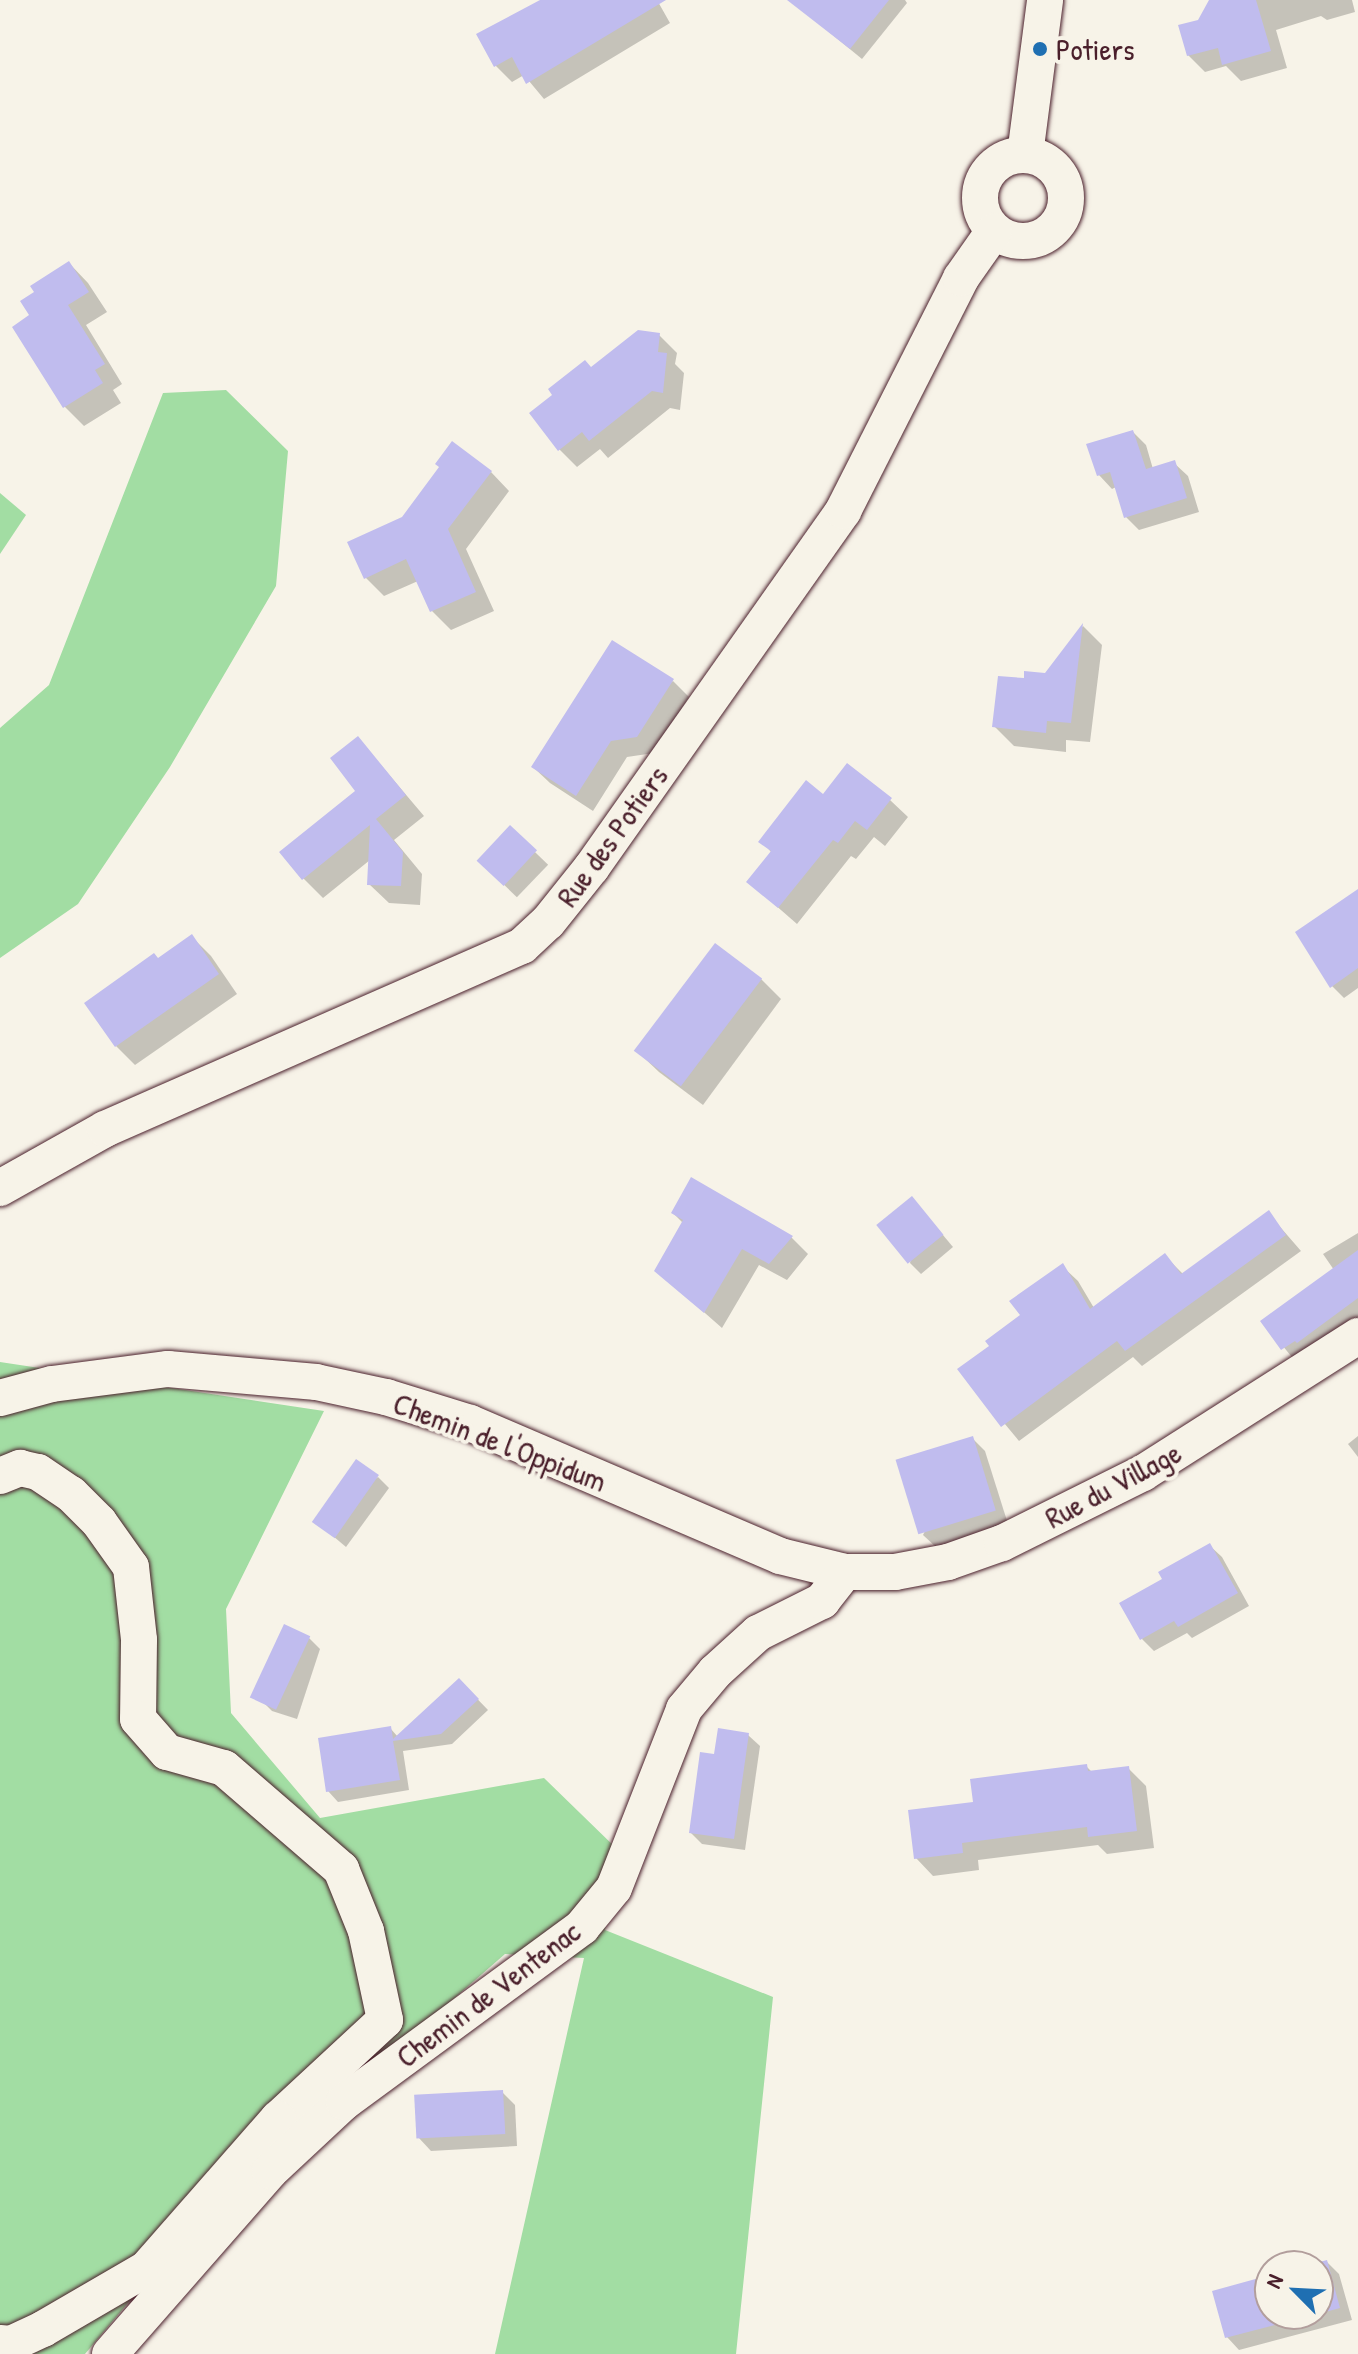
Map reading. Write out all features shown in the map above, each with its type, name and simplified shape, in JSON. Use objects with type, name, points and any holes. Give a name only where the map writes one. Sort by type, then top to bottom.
[{"type":"street","points":[[1025,155],[1045,0]]},
{"type":"street","points":[[1025,155],[1041,159],[1054,168],[1064,185],[1066,205],[1058,223],[1044,235],[1027,241],[1010,240],[994,231],[982,209],[982,185],[1000,161],[1025,155]]},
{"type":"street","name":"Rue des Potiers","points":[[0,1188],[105,1129],[522,946],[548,922],[592,867],[843,511],[961,278],[994,231]]},
{"type":"street","name":"Rue du Village","points":[[845,1572],[895,1572],[948,1562],[1002,1543],[1143,1473],[1358,1336]]},
{"type":"street","name":"Chemin de l'Oppidum","points":[[0,1398],[52,1384],[168,1369],[316,1382],[386,1397],[470,1423],[780,1556],[845,1572]]},
{"type":"street","points":[[0,1476],[20,1468],[38,1472],[71,1494],[99,1522],[131,1567],[139,1640],[138,1719],[167,1752],[224,1768],[341,1869],[366,1931],[385,2020],[278,2119],[146,2269],[43,2329],[11,2344],[0,2343]]},
{"type":"street","name":"Chemin de Ventenac","points":[[110,2354],[270,2171],[344,2102],[582,1927],[614,1888],[684,1709],[715,1672],[758,1633],[822,1601],[845,1572]]},
{"type":"green space","points":[[226,390],[288,451],[276,586],[170,767],[78,904],[0,958],[0,728],[49,685],[163,393]]},
{"type":"green space","points":[[0,493],[26,515],[0,554]]},
{"type":"green space","points":[[0,1362],[324,1411],[226,1609],[231,1713],[320,1818],[544,1778],[617,1849],[605,1930],[773,1997],[736,2354],[495,2354],[584,1958],[505,1954],[192,2227],[85,2354],[0,2354]]},
{"type":"building","points":[[540,0],[666,0],[526,84],[512,57],[494,67],[476,34]]},
{"type":"building","points":[[787,0],[889,0],[850,49]]},
{"type":"building","points":[[1209,0],[1256,0],[1271,51],[1222,65],[1218,48],[1187,56],[1178,25],[1198,20]]},
{"type":"building","points":[[69,261],[89,292],[68,305],[105,364],[95,370],[103,383],[63,408],[12,327],[29,315],[20,301],[34,292],[30,286]]},
{"type":"building","points":[[638,330],[660,333],[658,352],[667,353],[663,393],[652,391],[589,441],[582,432],[558,451],[529,413],[552,395],[548,389],[585,360],[591,367]]},
{"type":"building","points":[[1133,430],[1146,469],[1175,460],[1187,498],[1124,518],[1110,472],[1097,476],[1086,444]]},
{"type":"building","points":[[452,441],[492,471],[448,529],[476,592],[430,612],[406,559],[364,579],[347,542],[402,517],[439,467],[435,464]]},
{"type":"building","points":[[1083,623],[1071,723],[1047,721],[1046,733],[992,727],[998,676],[1024,678],[1024,671],[1045,673]]},
{"type":"building","points":[[612,640],[674,679],[637,737],[611,741],[576,796],[531,767]]},
{"type":"building","points":[[358,736],[406,795],[376,819],[403,852],[401,886],[367,885],[370,825],[302,880],[279,852],[355,791],[330,758]]},
{"type":"building","points":[[847,763],[892,798],[867,830],[855,821],[838,843],[833,840],[778,908],[746,882],[771,851],[758,842],[806,780],[823,794]]},
{"type":"building","points":[[510,825],[537,850],[504,886],[477,861]]},
{"type":"building","points":[[1358,889],[1358,968],[1330,988],[1295,932]]},
{"type":"building","points":[[192,934],[219,974],[115,1047],[84,1003],[154,953],[158,958]]},
{"type":"building","points":[[715,943],[762,979],[681,1086],[634,1051]]},
{"type":"building","points":[[691,1177],[793,1236],[769,1264],[742,1249],[704,1313],[654,1271],[683,1220],[671,1213]]},
{"type":"building","points":[[912,1196],[943,1235],[908,1264],[876,1225]]},
{"type":"building","points":[[1269,1210],[1286,1235],[1125,1351],[1117,1341],[1001,1427],[957,1369],[989,1346],[985,1341],[1020,1315],[1009,1301],[1063,1263],[1090,1309],[1165,1253],[1181,1274]]},
{"type":"building","points":[[1358,1250],[1358,1298],[1297,1343],[1295,1341],[1281,1350],[1260,1321]]},
{"type":"building","points":[[973,1436],[996,1511],[918,1534],[896,1460]]},
{"type":"building","points":[[356,1459],[379,1475],[335,1538],[312,1522]]},
{"type":"building","points":[[1210,1543],[1238,1593],[1178,1627],[1174,1621],[1140,1640],[1119,1603],[1162,1579],[1158,1572]]},
{"type":"building","points":[[284,1624],[310,1636],[276,1710],[250,1697]]},
{"type":"building","points":[[459,1678],[479,1699],[441,1734],[393,1741],[400,1780],[326,1792],[318,1738],[391,1726],[393,1739]]},
{"type":"building","points":[[718,1728],[749,1733],[734,1839],[689,1833],[700,1752],[714,1754]]},
{"type":"building","points":[[1087,1764],[1088,1771],[1129,1766],[1137,1831],[1088,1837],[1087,1827],[962,1843],[963,1853],[914,1859],[908,1810],[973,1802],[970,1779]]},
{"type":"building","points":[[503,2090],[505,2134],[416,2139],[414,2095]]},
{"type":"building","points":[[1254,2279],[1256,2330],[1225,2338],[1212,2291]]},
{"type":"building","points":[[1334,2286],[1340,2308],[1334,2310]]},
{"type":"place","name":"Potiers","points":[[1040,49]]}]
